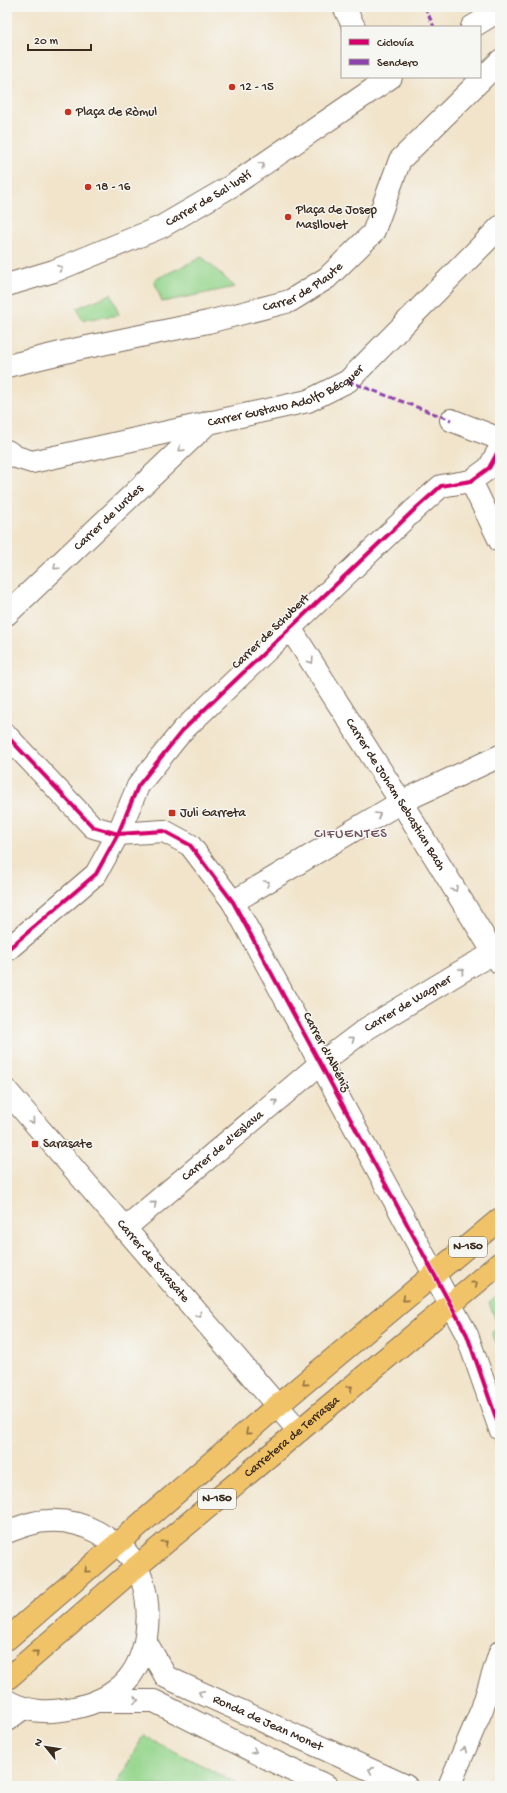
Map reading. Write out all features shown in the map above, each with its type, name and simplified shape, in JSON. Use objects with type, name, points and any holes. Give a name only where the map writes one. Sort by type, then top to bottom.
[{"type":"main road","name":"N-150","points":[[7,1639],[277,1406],[500,1219]]},
{"type":"main road","name":"Carretera de Terrassa","points":[[7,1679],[135,1568],[500,1263]]},
{"type":"street","points":[[344,7],[354,26]]},
{"type":"street","points":[[474,26],[500,10]]},
{"type":"street","name":"Carrer de Plaute","points":[[7,366],[72,350],[208,322],[290,300],[327,278],[372,233],[400,160],[500,61]]},
{"type":"street","name":"Carrer de Sal·lustí","points":[[7,284],[54,271],[161,227],[234,185],[384,79]]},
{"type":"street","name":"Carrer Gustavo Adolfo Bécquer","points":[[12,454],[32,462],[308,401],[348,381],[500,227]]},
{"type":"street","points":[[451,420],[500,439]]},
{"type":"street","name":"Carrer de Lurdes","points":[[7,614],[209,422]]},
{"type":"street","points":[[500,448],[488,468],[471,481],[500,541]]},
{"type":"street","name":"Carrer de Schubert","points":[[7,950],[96,874],[118,834],[138,786],[182,731],[412,511],[441,486],[471,481]]},
{"type":"street","name":"Carrer de Joham Sebastian Bach","points":[[290,628],[498,955]]},
{"type":"street","points":[[7,736],[93,827],[118,834]]},
{"type":"street","points":[[233,902],[401,802],[500,756]]},
{"type":"street","name":"Carrer d'Albéniz","points":[[118,834],[164,832],[190,845],[233,902],[435,1274]]},
{"type":"street","name":"Carrer de Wagner","points":[[321,1063],[366,1029],[472,965],[498,955]]},
{"type":"street","name":"Carrer de d'Eslava","points":[[124,1229],[321,1063]]},
{"type":"street","name":"Carrer de Sarasate","points":[[7,1091],[299,1431]]},
{"type":"street","points":[[435,1274],[450,1306],[467,1335],[500,1429]]},
{"type":"street","points":[[7,1532],[47,1521],[68,1522],[87,1527],[117,1545],[128,1554],[144,1584],[148,1605],[146,1642],[135,1668],[127,1680],[116,1690],[97,1701],[84,1706],[53,1711],[12,1710]]},
{"type":"street","name":"Ronda de Jean Monet","points":[[146,1642],[166,1677],[406,1786]]},
{"type":"street","points":[[449,1786],[482,1709],[500,1652]]},
{"type":"street","points":[[97,1701],[154,1701],[287,1768],[327,1786]]},
{"type":"green space","points":[[202,257],[235,287],[162,302],[154,280]]},
{"type":"green space","points":[[111,294],[119,315],[82,320],[77,308]]},
{"type":"green space","points":[[500,1294],[500,1351],[492,1333],[498,1326],[489,1303]]},
{"type":"green space","points":[[143,1735],[242,1786],[116,1786]]},
{"type":"marked path","points":[[425,7],[434,26]]},
{"type":"marked path","points":[[348,381],[451,420]]},
{"type":"cycle path","points":[[7,950],[96,874],[118,834],[138,786],[182,731],[441,486],[471,481],[489,468],[500,448]]},
{"type":"cycle path","points":[[7,736],[93,827],[118,834],[164,831],[190,845],[233,902],[467,1335],[500,1429]]},
{"type":"place","name":"12 - 15","points":[[232,87]]},
{"type":"place","name":"Plaça de Ròmul","points":[[68,112]]},
{"type":"place","name":"18 - 16","points":[[88,187]]},
{"type":"place","name":"Plaça de Josep Masllovet","points":[[288,217]]},
{"type":"place","name":"Juli Garreta","points":[[172,813]]},
{"type":"place","name":"Sarasate","points":[[35,1144]]},
{"type":"district","name":"CIFUENTES","points":[[351,834]]}]
